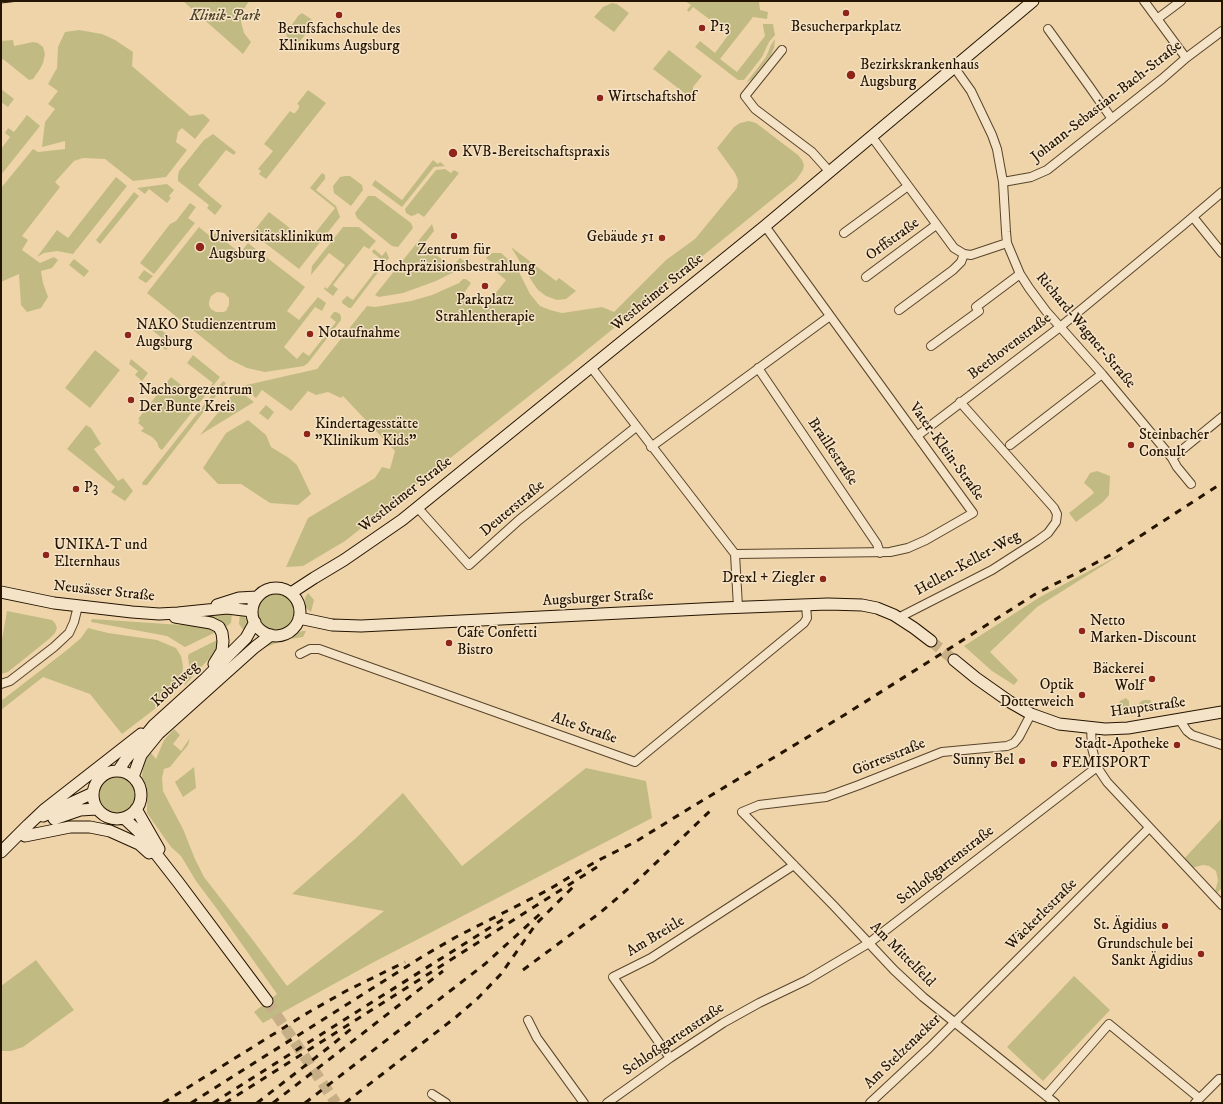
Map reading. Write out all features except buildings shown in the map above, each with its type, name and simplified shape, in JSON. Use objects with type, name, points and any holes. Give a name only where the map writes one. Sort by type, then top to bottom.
[{"type":"main road","name":"Westheimer Straße","points":[[291,593],[362,548],[417,507],[765,226],[1033,1]]},
{"type":"main road","points":[[274,588],[280,588],[291,593],[300,608],[299,618],[295,625],[291,630],[281,635],[271,635],[263,632],[255,622],[252,611],[257,596],[274,588]]},
{"type":"main road","name":"Neusässer Straße","points":[[1,592],[54,603],[159,614],[186,613],[227,608],[252,611]]},
{"type":"main road","name":"Neusässer Straße","points":[[204,610],[228,601],[257,596]]},
{"type":"main road","name":"Augsburger Straße","points":[[299,618],[332,625],[361,626],[738,607],[806,605],[862,605],[905,614]]},
{"type":"main road","points":[[159,614],[211,623],[219,627],[222,632],[222,651],[206,678]]},
{"type":"main road","points":[[905,614],[931,640]]},
{"type":"main road","name":"Kobelweg","points":[[118,771],[154,725],[206,678],[246,638],[255,622]]},
{"type":"main road","name":"Kobelweg","points":[[133,777],[141,755],[158,734],[255,647],[271,635]]},
{"type":"main road","name":"Hauptstraße","points":[[954,660],[1005,699],[1031,714],[1060,724],[1091,728],[1128,728],[1222,712]]},
{"type":"main road","points":[[25,832],[45,809],[134,738],[154,725]]},
{"type":"main road","points":[[118,771],[126,772],[133,777],[138,784],[141,793],[140,802],[131,814],[124,818],[116,819],[108,817],[97,809],[93,793],[99,780],[107,773],[118,771]]},
{"type":"main road","points":[[1,852],[48,813],[93,793]]},
{"type":"main road","points":[[25,832],[64,814],[80,810],[97,809]]},
{"type":"main road","points":[[136,809],[178,882]]},
{"type":"main road","points":[[124,818],[139,832],[267,1001]]},
{"type":"main road","points":[[25,832],[70,827],[90,827],[110,830],[139,844],[178,882]]},
{"type":"street","points":[[1144,1],[1186,58]]},
{"type":"street","points":[[1157,19],[1181,1]]},
{"type":"street","points":[[1048,30],[1112,119]]},
{"type":"street","name":"Johann-Sebastian-Bach-Straße","points":[[1003,182],[1031,177],[1047,170],[1186,58],[1222,31]]},
{"type":"street","points":[[782,50],[745,96],[755,109],[812,152],[829,171]]},
{"type":"street","name":"Richard-Wagner-Straße","points":[[954,67],[971,91],[992,135],[997,150],[1003,182],[1007,243],[1020,274],[1037,299],[1172,458],[1177,467],[1191,484]]},
{"type":"street","points":[[872,137],[950,244],[964,254],[976,254],[1007,243]]},
{"type":"street","points":[[844,233],[908,186]]},
{"type":"street","name":"Beethovenstraße","points":[[917,436],[1060,326],[1222,192]]},
{"type":"street","points":[[1192,217],[1222,253]]},
{"type":"street","name":"Orffstraße","points":[[866,277],[936,225]]},
{"type":"street","name":"Vater-Klein-Straße","points":[[735,554],[880,553],[900,550],[930,539],[973,513],[765,226]]},
{"type":"street","points":[[899,310],[953,270],[960,262],[964,254]]},
{"type":"street","points":[[931,346],[979,311],[976,307],[1020,274]]},
{"type":"street","points":[[651,447],[830,316]]},
{"type":"street","points":[[591,367],[651,447],[735,554],[738,607]]},
{"type":"street","name":"Braillestraße","points":[[758,368],[877,544],[880,553]]},
{"type":"street","points":[[1010,445],[1102,374]]},
{"type":"street","name":"Hellen-Keller-Weg","points":[[905,614],[1002,564],[1037,541],[1053,528],[1057,519],[1057,514],[1054,508],[960,402]]},
{"type":"street","points":[[1172,458],[1222,417]]},
{"type":"street","name":"Deuterstraße","points":[[417,507],[469,565],[519,520],[636,427]]},
{"type":"street","name":"Alte Straße","points":[[300,654],[310,649],[319,649],[635,762],[804,623],[807,618],[806,605]]},
{"type":"street","points":[[1,684],[10,681],[54,647],[69,633],[74,622],[78,606]]},
{"type":"street","name":"Görresstraße","points":[[742,812],[759,805],[826,797],[942,752],[1007,746],[1014,743],[1020,737],[1031,714]]},
{"type":"street","points":[[1179,719],[1187,731],[1192,735],[1222,745]]},
{"type":"street","points":[[1091,728],[1092,748],[1097,767],[1107,782],[1222,904]]},
{"type":"street","name":"Schloßgartenstraße","points":[[607,1103],[670,1058],[723,1023],[759,1003],[807,980],[869,943],[1097,767]]},
{"type":"street","name":"Am Mittelfeld","points":[[742,812],[894,970],[954,1022],[1055,1103]]},
{"type":"street","name":"Wäckerlestraße","points":[[954,1022],[1149,828]]},
{"type":"street","name":"Am Breitle","points":[[670,1058],[613,977],[651,958],[794,865]]},
{"type":"street","points":[[528,1020],[537,1038],[584,1103]]},
{"type":"street","name":"Am Stelzenacker","points":[[870,1103],[954,1022]]},
{"type":"street","points":[[1046,1096],[1109,1024],[1197,1101],[1219,1079],[1222,1079]]},
{"type":"street","points":[[432,1094],[446,1103]]},
{"type":"green space","name":"Klinik-Park","points":[[183,1],[249,1],[242,12],[241,22],[244,33],[251,42],[243,54]]},
{"type":"green space","points":[[685,1],[759,1],[760,10],[768,12],[767,19],[753,17],[720,59],[737,72],[765,36],[763,24],[773,24],[775,35],[769,42],[762,57],[744,80],[738,80],[695,47],[700,41],[715,53],[729,34],[693,7],[689,12],[687,10],[691,5]]},
{"type":"green space","points":[[612,3],[617,4],[629,13],[614,32],[594,17],[603,7]]},
{"type":"green space","points":[[302,13],[311,19],[313,24],[297,43],[287,37],[286,33],[298,16]]},
{"type":"green space","points":[[79,30],[102,34],[115,40],[133,52],[132,66],[190,116],[203,114],[210,120],[195,139],[182,128],[178,132],[176,142],[187,150],[166,177],[133,181],[105,159],[83,158],[74,161],[55,182],[60,187],[22,236],[28,240],[22,250],[40,263],[54,257],[58,260],[52,268],[41,271],[48,297],[41,308],[27,312],[21,305],[19,274],[1,282],[1,188],[33,149],[38,152],[65,149],[65,141],[42,147],[45,122],[55,109],[48,104],[58,91],[48,84],[57,68],[58,47],[65,32]]},
{"type":"green space","points":[[775,39],[774,48],[771,55],[752,79],[746,83],[766,57]]},
{"type":"green space","points":[[13,40],[14,46],[33,42],[38,43],[43,47],[45,54],[43,63],[33,79],[29,80],[3,59],[1,61],[1,41]]},
{"type":"green space","points":[[669,50],[702,76],[693,87],[695,92],[691,98],[653,69]]},
{"type":"green space","points":[[1,89],[14,99],[8,107],[1,102]]},
{"type":"green space","points":[[308,90],[326,103],[266,179],[259,174],[261,171],[258,169],[273,151],[264,144],[290,111],[295,113],[299,108],[299,105],[297,104]]},
{"type":"green space","points":[[27,115],[40,126],[1,175],[1,149],[10,137],[5,133],[8,128],[14,132]]},
{"type":"green space","points":[[749,121],[756,123],[798,155],[802,160],[804,165],[803,170],[796,180],[571,363],[345,541],[303,566],[286,567],[308,518],[375,478],[382,467],[390,469],[395,451],[343,396],[341,398],[328,392],[316,395],[308,391],[291,411],[262,390],[256,398],[242,386],[317,369],[367,306],[375,307],[411,301],[432,295],[459,283],[463,279],[466,279],[471,283],[464,293],[484,308],[506,280],[496,272],[499,268],[486,258],[492,253],[501,253],[511,262],[518,270],[530,294],[540,306],[562,313],[602,307],[614,312],[666,260],[695,239],[737,188],[738,180],[735,173],[717,148],[734,127],[740,123]]},
{"type":"green space","points":[[213,134],[236,152],[234,155],[226,150],[198,185],[222,206],[215,215],[207,208],[209,205],[178,181],[179,171],[204,140]]},
{"type":"green space","points":[[433,160],[438,164],[440,162],[445,166],[434,167],[402,207],[372,185],[375,180],[402,200]]},
{"type":"green space","points":[[445,169],[451,173],[454,170],[459,173],[424,217],[418,213],[411,216],[406,213],[405,209],[436,170]]},
{"type":"green space","points":[[322,173],[325,175],[325,179],[316,190],[336,206],[340,217],[299,269],[252,233],[269,212],[308,242],[335,208],[310,188]]},
{"type":"green space","points":[[350,176],[362,185],[363,190],[351,206],[334,193],[333,186],[340,177]]},
{"type":"green space","points":[[116,177],[127,186],[73,254],[57,251],[44,253],[37,257],[57,230],[68,238]]},
{"type":"green space","points":[[167,184],[174,190],[169,196],[171,198],[167,203],[149,189],[145,194],[137,188]]},
{"type":"green space","points":[[134,192],[139,196],[100,244],[96,240]]},
{"type":"green space","points":[[368,196],[375,196],[411,223],[413,228],[398,247],[392,246],[357,218],[355,213]]},
{"type":"green space","points":[[190,203],[196,207],[188,218],[195,223],[154,274],[140,263],[170,224],[176,221]]},
{"type":"green space","points":[[432,224],[434,231],[423,245],[452,267],[460,258],[467,263],[462,269],[436,281],[403,293],[379,297],[375,295]]},
{"type":"green space","points":[[199,227],[212,238],[215,233],[240,253],[248,243],[305,287],[287,311],[299,320],[318,297],[326,303],[322,311],[315,307],[284,347],[297,359],[303,352],[309,356],[336,322],[330,317],[334,312],[340,314],[341,320],[308,363],[304,366],[265,372],[247,368],[229,359],[147,293]],"holes":[[[217,292],[224,293],[229,298],[229,305],[226,311],[216,312],[211,309],[209,305],[211,296]]]},
{"type":"green space","points":[[343,227],[359,227],[376,241],[369,249],[364,246],[333,285],[338,289],[333,296],[324,289],[325,287],[327,289],[345,265],[329,253],[311,275],[312,266]]},
{"type":"green space","points":[[511,247],[556,281],[559,278],[576,291],[566,299],[557,300],[546,296],[538,290],[533,283]]},
{"type":"green space","points":[[374,249],[382,256],[386,251],[389,258],[351,308],[349,308],[342,303],[342,301],[347,296],[353,300],[383,261],[372,252]]},
{"type":"green space","points":[[74,259],[89,271],[84,277],[69,265]]},
{"type":"green space","points":[[144,270],[153,276],[146,283],[138,278]]},
{"type":"green space","points":[[152,323],[174,340],[166,350],[163,348],[167,342],[148,327]]},
{"type":"green space","points":[[95,350],[120,370],[90,408],[65,388]]},
{"type":"green space","points":[[193,355],[220,377],[162,450],[152,437],[141,431],[144,428],[138,423],[140,420],[138,419],[171,377],[194,395],[199,389],[205,393],[213,383],[187,363]]},
{"type":"green space","points":[[131,359],[148,373],[142,381],[135,375],[138,371],[129,364]]},
{"type":"green space","points":[[223,381],[226,383],[147,485],[143,485],[142,483]]},
{"type":"green space","points":[[237,389],[254,402],[200,435]]},
{"type":"green space","points":[[266,405],[274,412],[268,420],[259,413]]},
{"type":"green space","points":[[248,420],[266,435],[271,447],[289,458],[297,465],[311,494],[298,505],[270,503],[241,484],[218,484],[203,468],[226,433]]},
{"type":"green space","points":[[86,425],[91,428],[101,444],[94,449],[118,481],[123,478],[133,491],[125,501],[111,492],[115,487],[67,449]]},
{"type":"green space","points":[[1097,471],[1110,476],[1109,495],[1103,502],[1076,522],[1069,513],[1094,493],[1084,483],[1090,473]]},
{"type":"green space","points":[[1123,553],[1037,607],[990,652],[1018,680],[1014,685],[992,671],[964,646],[1040,597]]},
{"type":"green space","points":[[276,593],[289,599],[295,612],[289,625],[276,631],[263,625],[257,612],[263,599]]},
{"type":"green space","points":[[308,593],[314,600],[311,612],[304,605],[305,598]]},
{"type":"green space","points":[[7,611],[52,620],[57,628],[55,633],[49,639],[8,672],[1,674],[1,645]]},
{"type":"green space","points":[[232,612],[231,623],[226,627],[222,624],[201,618],[205,616]]},
{"type":"green space","points":[[240,613],[248,622],[245,632],[239,624]]},
{"type":"green space","points":[[92,619],[197,626],[210,628],[216,632],[185,647],[167,636],[91,622]]},
{"type":"green space","points":[[88,628],[108,633],[157,640],[176,648],[181,656],[183,666],[179,684],[160,705],[122,734],[90,694],[43,677],[1,710],[1,701],[67,650],[81,638]]},
{"type":"green space","points":[[302,631],[306,631],[303,637],[284,640],[264,648],[261,646],[272,641],[287,638]]},
{"type":"green space","points":[[219,639],[217,650],[184,686],[190,672],[189,654]]},
{"type":"green space","points":[[1126,698],[1129,701],[1129,710],[1126,715],[1123,715],[1119,713],[1118,707],[1120,701]]},
{"type":"green space","points":[[1150,700],[1154,705],[1150,710],[1140,710],[1138,707],[1140,702]]},
{"type":"green space","points":[[174,729],[180,735],[173,744],[181,751],[190,738],[188,745],[170,767],[164,769],[162,778],[163,791],[183,829],[204,877],[287,986],[384,911],[292,894],[356,838],[403,793],[462,866],[586,768],[646,781],[652,818],[372,963],[263,1023],[254,1012],[277,994],[196,881],[181,856],[171,847],[147,813],[147,795],[142,776],[144,760],[150,752],[156,759],[164,740]]},
{"type":"green space","points":[[194,767],[196,788],[183,797],[175,782]]},
{"type":"green space","points":[[117,776],[130,782],[136,795],[130,808],[117,814],[104,808],[98,795],[104,782]]},
{"type":"green space","points":[[1222,818],[1222,888],[1214,896],[1218,880],[1216,871],[1209,866],[1203,865],[1188,869],[1181,862]]},
{"type":"green space","points":[[36,960],[74,1010],[23,1047],[11,1051],[1,1051],[1,986]]},
{"type":"green space","points":[[1074,976],[1110,1010],[1043,1081],[1007,1047]]},
{"type":"tunnel","points":[[931,641],[954,660]]},
{"type":"tunnel","points":[[267,1001],[336,1103]]},
{"type":"tram line","points":[[1,3],[19,1]]},
{"type":"railway","points":[[191,1103],[425,955],[456,937],[548,890],[597,861],[635,842],[846,714],[1037,593],[1114,553],[1222,483]]},
{"type":"railway","points":[[523,970],[601,912],[636,882],[711,810]]},
{"type":"railway","points":[[225,1103],[597,867]]},
{"type":"railway","points":[[345,1103],[456,1017],[478,998],[501,974],[536,924],[573,887]]},
{"type":"railway","points":[[305,1103],[485,964],[540,914]]},
{"type":"railway","points":[[213,1103],[505,918]]},
{"type":"railway","points":[[163,1103],[309,1012],[346,991],[405,962]]},
{"type":"railway","points":[[273,1103],[443,971]]},
{"type":"railway","points":[[257,1103],[351,1029]]},
{"type":"place","name":"Besucherparkplatz","points":[[846,13]]},
{"type":"place","name":"Berufsfachschule des Klinikums Augsburg","points":[[339,15]]},
{"type":"place","name":"P13","points":[[702,28]]},
{"type":"place","name":"Bezirkskrankenhaus Augsburg","points":[[851,75]]},
{"type":"place","name":"Wirtschaftshof","points":[[600,98]]},
{"type":"place","name":"KVB-Bereitschaftspraxis","points":[[453,153]]},
{"type":"place","name":"Zentrum für Hochpräzisionsbestrahlung","points":[[454,236]]},
{"type":"place","name":"Gebäude 51","points":[[662,238]]},
{"type":"place","name":"Universitätsklinikum Augsburg","points":[[200,247]]},
{"type":"place","name":"Parkplatz Strahlentherapie","points":[[485,286]]},
{"type":"place","name":"Notaufnahme","points":[[310,334]]},
{"type":"place","name":"NAKO Studienzentrum Augsburg","points":[[128,335]]},
{"type":"place","name":"Nachsorgezentrum Der Bunte Kreis","points":[[131,400]]},
{"type":"place","name":"Kindertagesstätte \"Klinikum Kids\"","points":[[307,434]]},
{"type":"place","name":"Steinbacher Consult","points":[[1131,445]]},
{"type":"place","name":"P3","points":[[76,489]]},
{"type":"place","name":"UNIKA-T und Elternhaus","points":[[46,555]]},
{"type":"place","name":"Drexl + Ziegler","points":[[823,579]]},
{"type":"place","name":"Netto Marken-Discount","points":[[1082,631]]},
{"type":"place","name":"Cafe Confetti Bistro","points":[[449,643]]},
{"type":"place","name":"Bäckerei Wolf","points":[[1152,679]]},
{"type":"place","name":"Optik Dotterweich","points":[[1082,695]]},
{"type":"place","name":"Stadt-Apotheke","points":[[1177,745]]},
{"type":"place","name":"Sunny Bel","points":[[1022,761]]},
{"type":"place","name":"FEMISPORT","points":[[1054,764]]},
{"type":"place","name":"St. Ägidius","points":[[1165,926]]},
{"type":"place","name":"Grundschule bei Sankt Ägidius","points":[[1201,954]]}]
